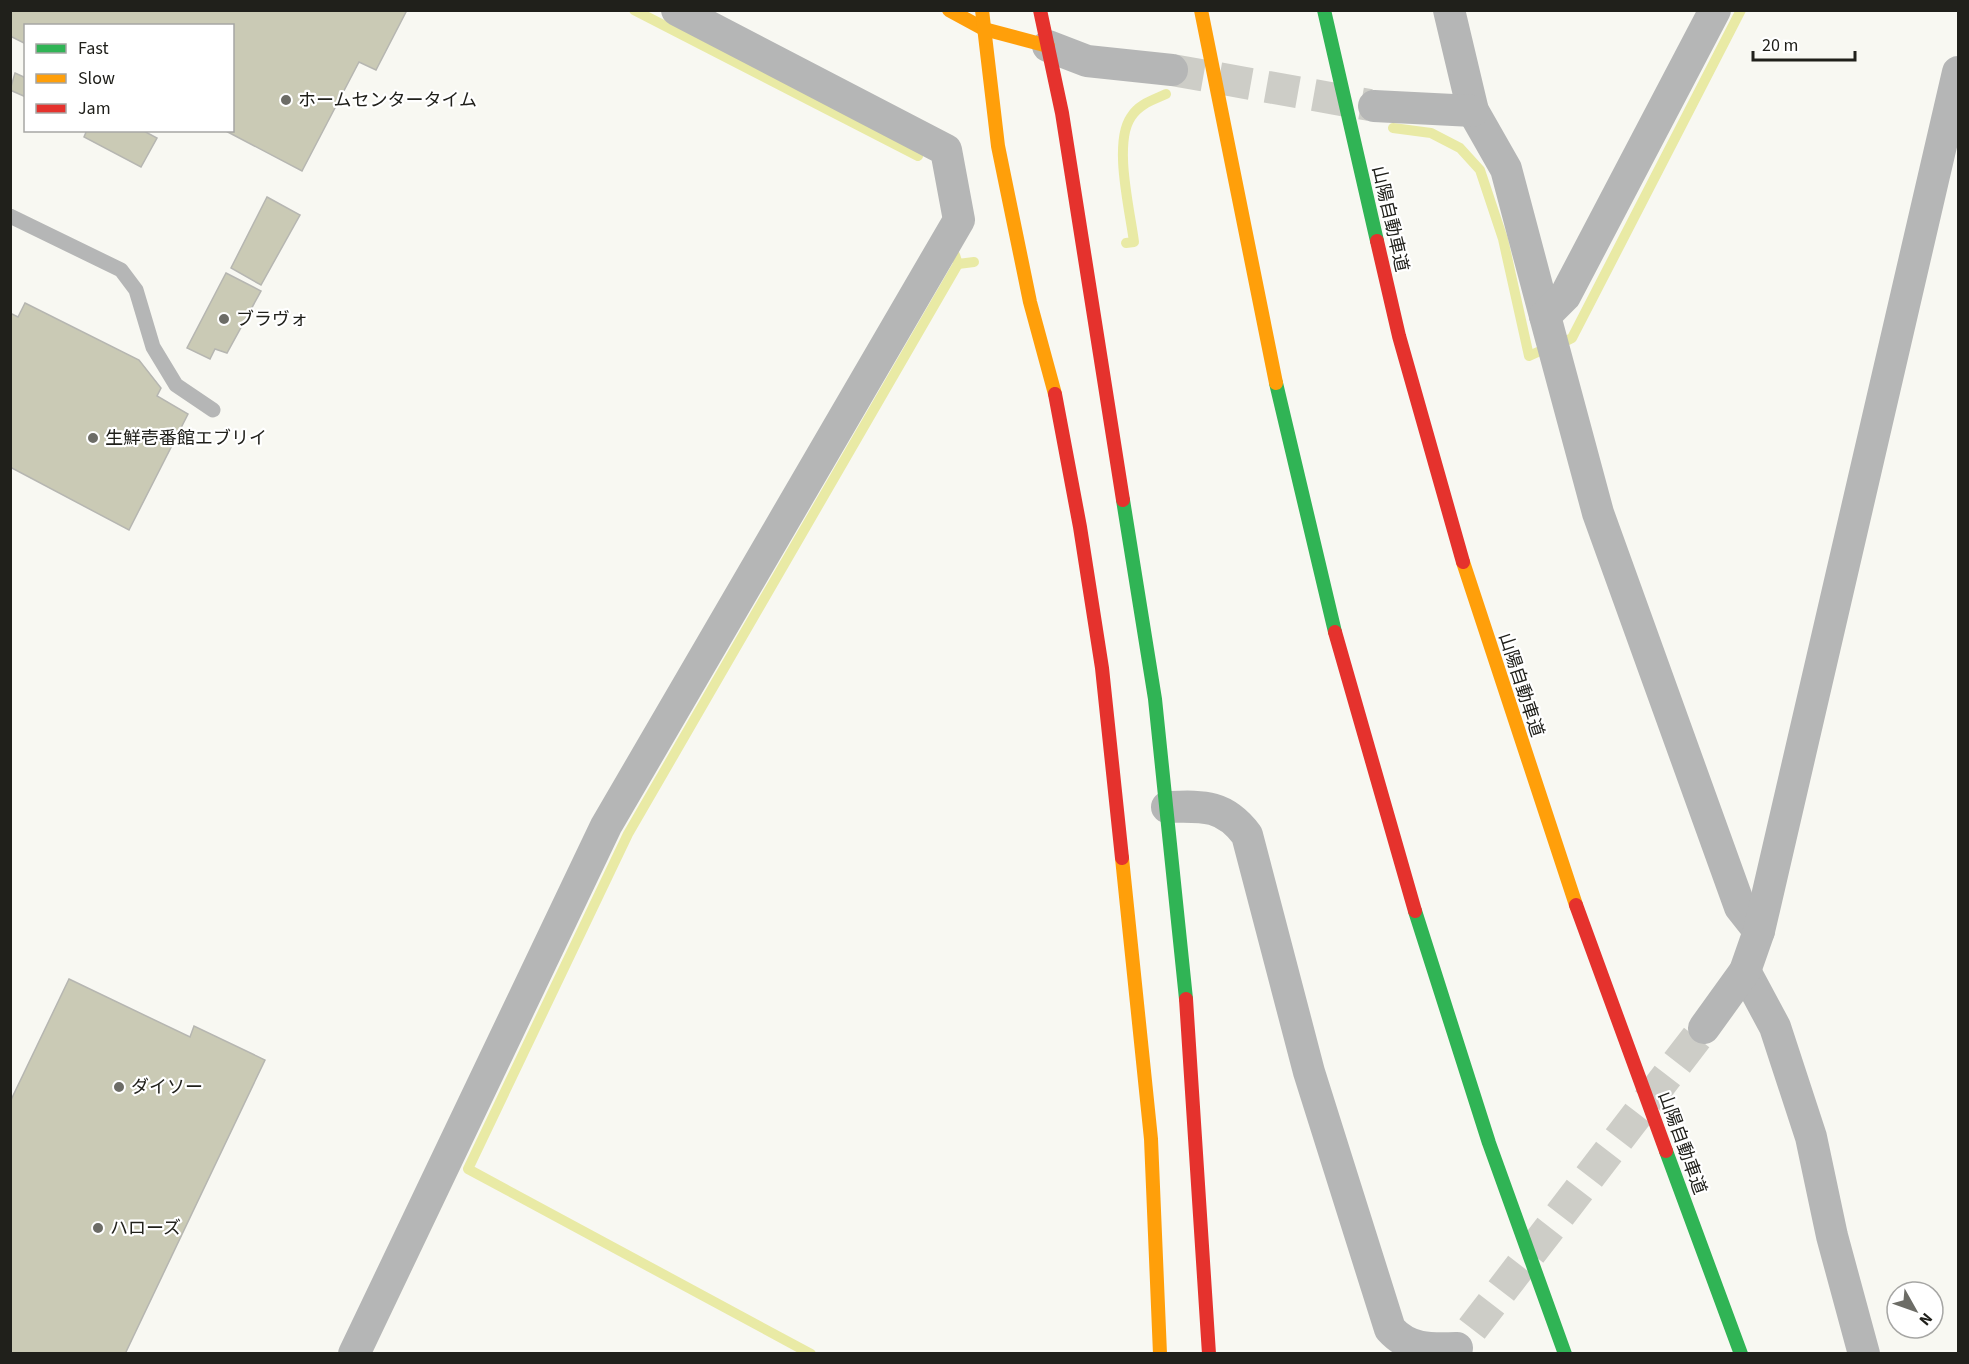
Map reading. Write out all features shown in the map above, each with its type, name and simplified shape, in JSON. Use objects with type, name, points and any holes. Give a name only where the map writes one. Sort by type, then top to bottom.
[{"type":"main road","points":[[949,10],[984,29],[1048,46]]},
{"type":"main road","points":[[982,10],[998,146],[1030,302],[1054,390],[1080,527],[1102,668],[1151,1139],[1160,1353]]},
{"type":"main road","points":[[1040,10],[1062,113],[1155,699],[1180,926],[1196,1122],[1209,1353]]},
{"type":"main road","points":[[1201,10],[1274,376],[1335,631],[1432,963],[1489,1143],[1565,1353]]},
{"type":"main road","name":"山陽自動車道","points":[[1324,10],[1399,336],[1471,591],[1555,848],[1741,1353]]},
{"type":"main road","points":[[1019,25],[1048,46]]},
{"type":"street","points":[[354,1353],[606,826],[959,220],[946,150],[676,10]]},
{"type":"street","points":[[1449,10],[1473,111],[1506,168],[1598,513],[1740,907],[1760,932]]},
{"type":"street","points":[[1545,316],[1565,296],[1715,10]]},
{"type":"street","points":[[1048,46],[1087,61],[1172,70]]},
{"type":"street","points":[[1704,1028],[1745,971],[1760,932],[1959,72]]},
{"type":"street","points":[[1374,106],[1473,111]]},
{"type":"street","points":[[1167,807],[1203,807],[1234,818],[1246,835],[1309,1072],[1393,1341],[1424,1349],[1461,1343]]},
{"type":"street","points":[[1745,971],[1775,1027],[1811,1137],[1832,1236],[1864,1353]]},
{"type":"lane","points":[[10,216],[121,270],[136,290],[153,347],[177,385],[213,410]]},
{"type":"building","name":"ホームセンタータイム","points":[[10,10],[407,10],[376,70],[359,62],[302,171],[228,132],[234,132],[234,24],[24,24],[24,43],[10,36]]},
{"type":"building","points":[[15,73],[24,77],[24,96],[10,90]]},
{"type":"building","points":[[86,132],[146,132],[157,138],[141,167],[84,137]]},
{"type":"building","points":[[267,197],[300,215],[261,285],[231,268]]},
{"type":"building","name":"ブラヴォ","points":[[226,273],[261,291],[227,353],[215,349],[210,359],[187,348]]},
{"type":"building","name":"生鮮壱番館エブリイ","points":[[25,303],[139,360],[161,388],[157,396],[188,414],[129,530],[10,467],[10,313],[18,317]]},
{"type":"building","name":"ハローズ","points":[[69,979],[190,1037],[194,1026],[265,1060],[125,1354],[10,1354],[10,1102]]},
{"type":"waterway","points":[[634,10],[918,156]]},
{"type":"waterway","points":[[1566,341],[1572,338],[1741,10]]},
{"type":"waterway","points":[[1126,243],[1134,242],[1124,177],[1123,143],[1126,129],[1131,117],[1138,109],[1166,94]]},
{"type":"waterway","points":[[1393,128],[1431,133],[1460,148],[1480,170],[1503,239],[1529,356],[1540,351]]},
{"type":"waterway","points":[[811,1354],[468,1169],[628,834],[958,264],[955,255]]},
{"type":"waterway","points":[[958,264],[974,262]]},
{"type":"tunnel","points":[[1172,70],[1370,105]]},
{"type":"tunnel","points":[[1472,1329],[1704,1028]]},
{"type":"traffic: fast","points":[[1324,10],[1377,241]]},
{"type":"traffic: fast","points":[[1276,383],[1335,632]]},
{"type":"traffic: fast","points":[[1123,500],[1155,699],[1186,999]]},
{"type":"traffic: fast","points":[[1415,911],[1489,1143],[1565,1354]]},
{"type":"traffic: fast","points":[[1666,1151],[1741,1354]]},
{"type":"traffic: slow","points":[[949,10],[984,29],[1048,46]]},
{"type":"traffic: slow","points":[[982,10],[998,146],[1030,302],[1055,394]]},
{"type":"traffic: slow","points":[[1201,10],[1276,383]]},
{"type":"traffic: slow","points":[[1463,562],[1576,905]]},
{"type":"traffic: slow","points":[[1122,858],[1151,1139],[1160,1354]]},
{"type":"traffic: jam","points":[[1040,10],[1062,113],[1123,500]]},
{"type":"traffic: jam","points":[[1377,241],[1399,336],[1463,562]]},
{"type":"traffic: jam","points":[[1055,394],[1080,527],[1102,668],[1122,858]]},
{"type":"traffic: jam","points":[[1335,632],[1415,911]]},
{"type":"traffic: jam","points":[[1576,905],[1666,1151]]},
{"type":"traffic: jam","points":[[1186,999],[1209,1354]]},
{"type":"place","name":"ホームセンタータイム","points":[[286,100]]},
{"type":"place","name":"ブラヴォ","points":[[224,319]]},
{"type":"place","name":"生鮮壱番館エブリイ","points":[[93,438]]},
{"type":"place","name":"ダイソー","points":[[119,1087]]},
{"type":"place","name":"ハローズ","points":[[98,1228]]}]
